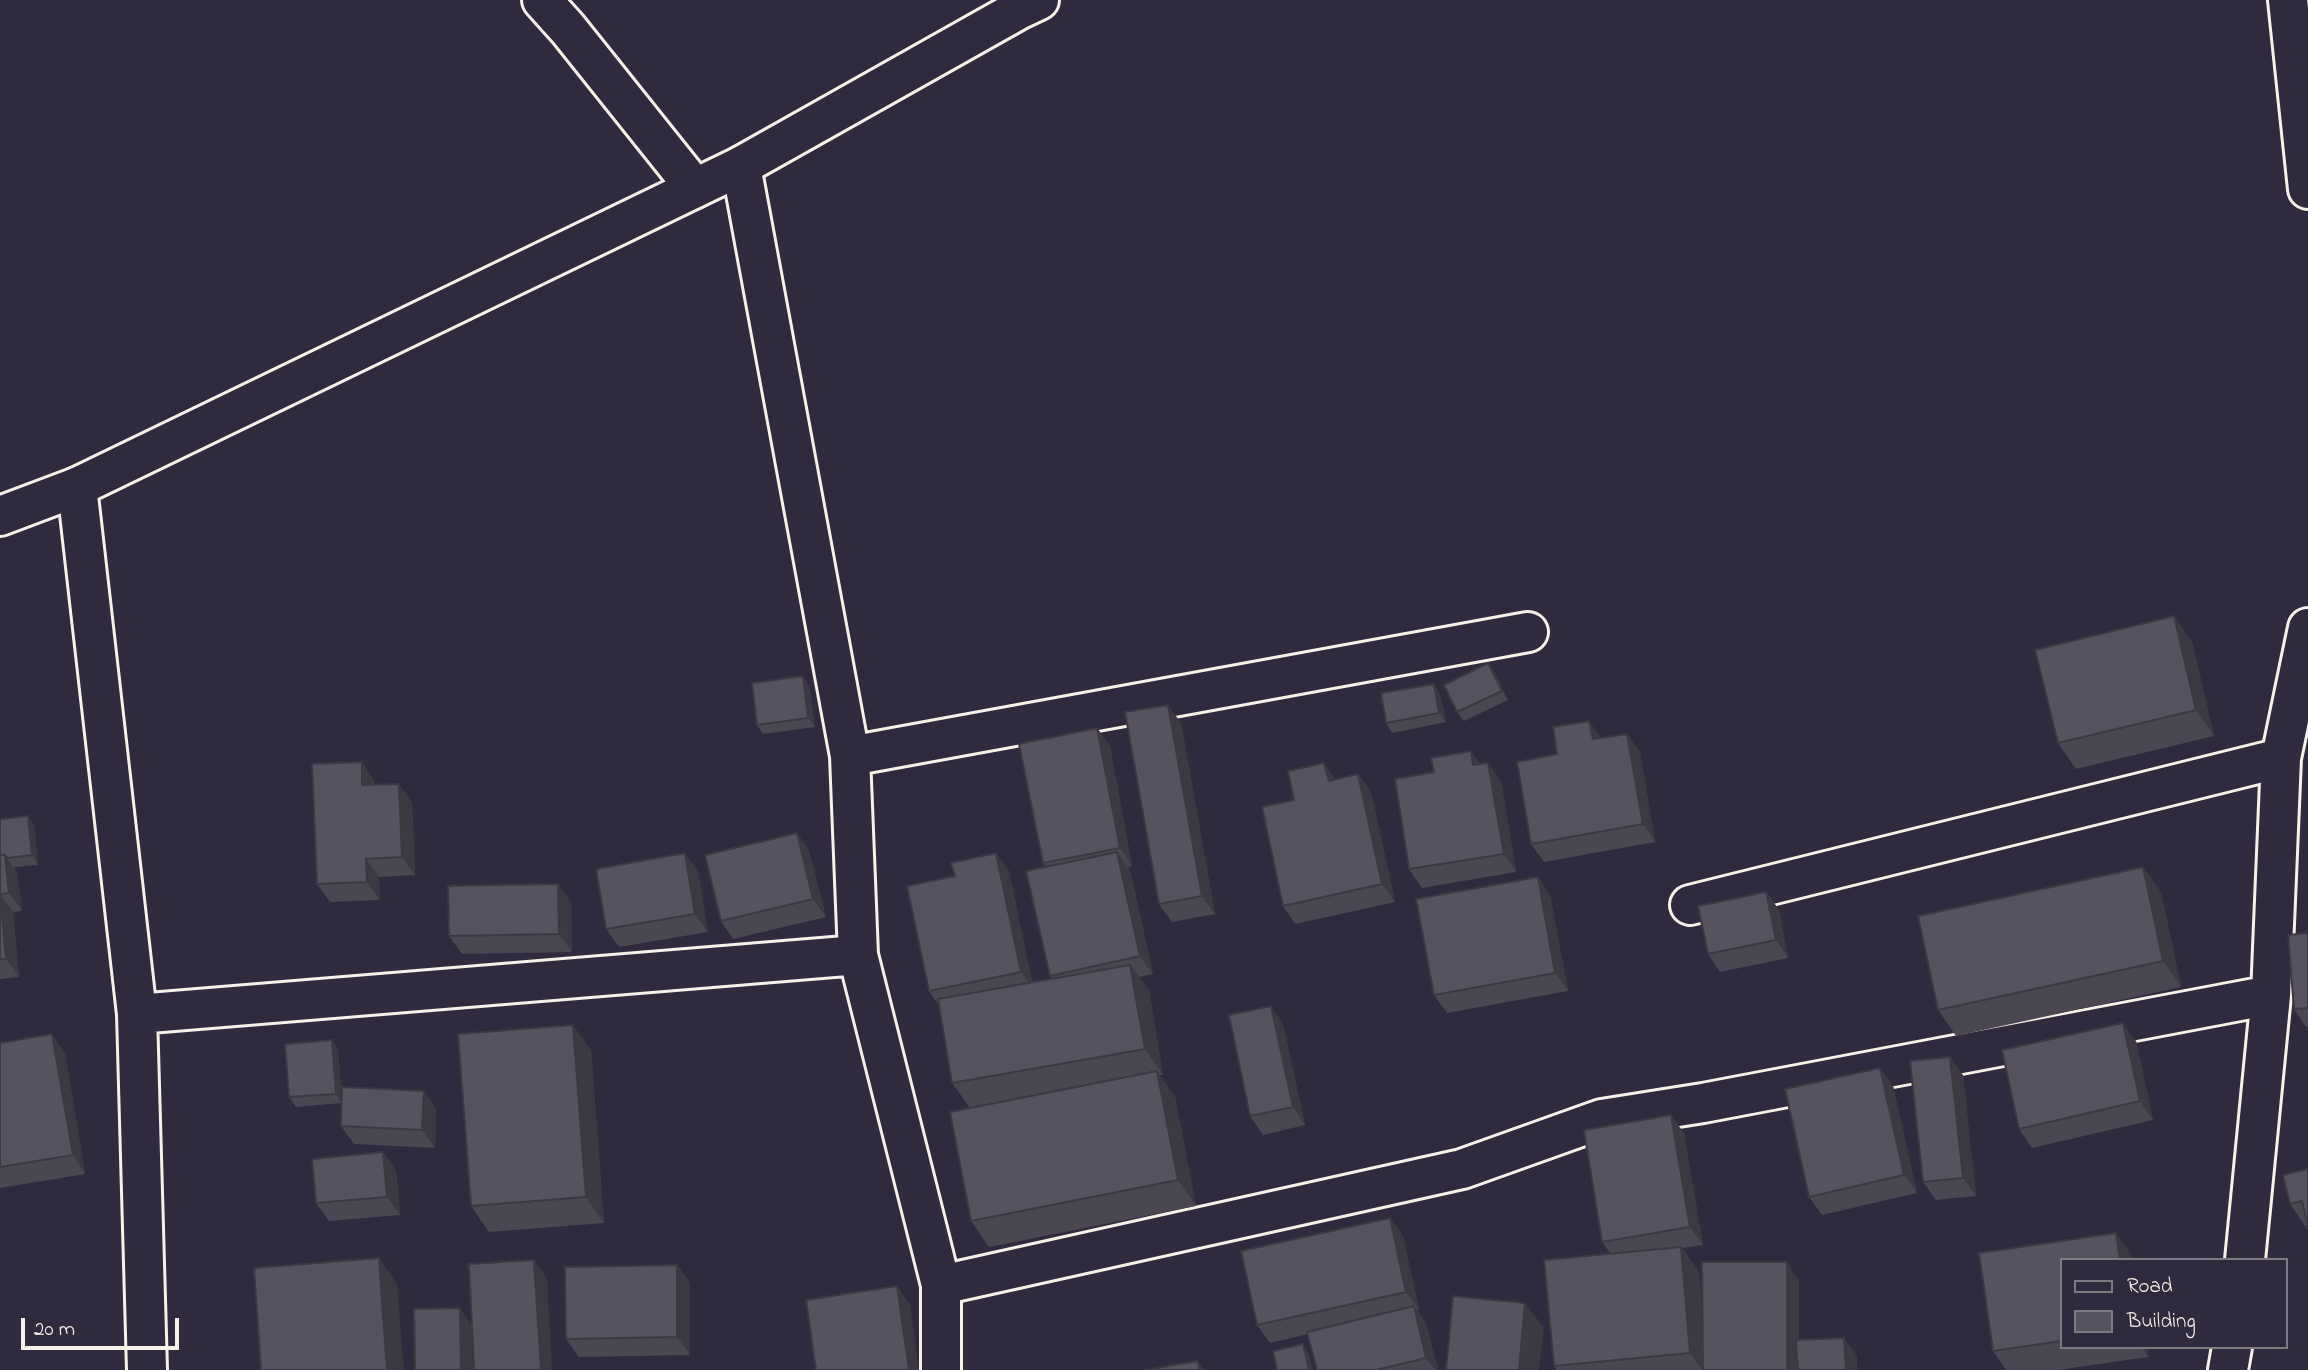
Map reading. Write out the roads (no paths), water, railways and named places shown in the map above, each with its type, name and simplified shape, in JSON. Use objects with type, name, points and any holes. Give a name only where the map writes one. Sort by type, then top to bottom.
[{"type":"street","points":[[542,0],[695,188]]},
{"type":"street","points":[[2288,0],[2308,189]]},
{"type":"street","points":[[0,516],[77,487],[741,166],[1026,3]]},
{"type":"street","points":[[741,166],[850,756],[858,956],[941,1285],[941,1370]]},
{"type":"street","points":[[77,487],[136,1014],[148,1370]]},
{"type":"street","points":[[2245,1258],[2271,995],[2281,758],[2308,628]]},
{"type":"street","points":[[850,756],[1528,632]]},
{"type":"street","points":[[1690,905],[2281,758]]},
{"type":"street","points":[[136,1014],[858,956]]},
{"type":"street","points":[[941,1285],[1462,1169],[1602,1119],[1717,1100],[2271,995]]},
{"type":"street","points":[[2228,1370],[2232,1349]]}]
